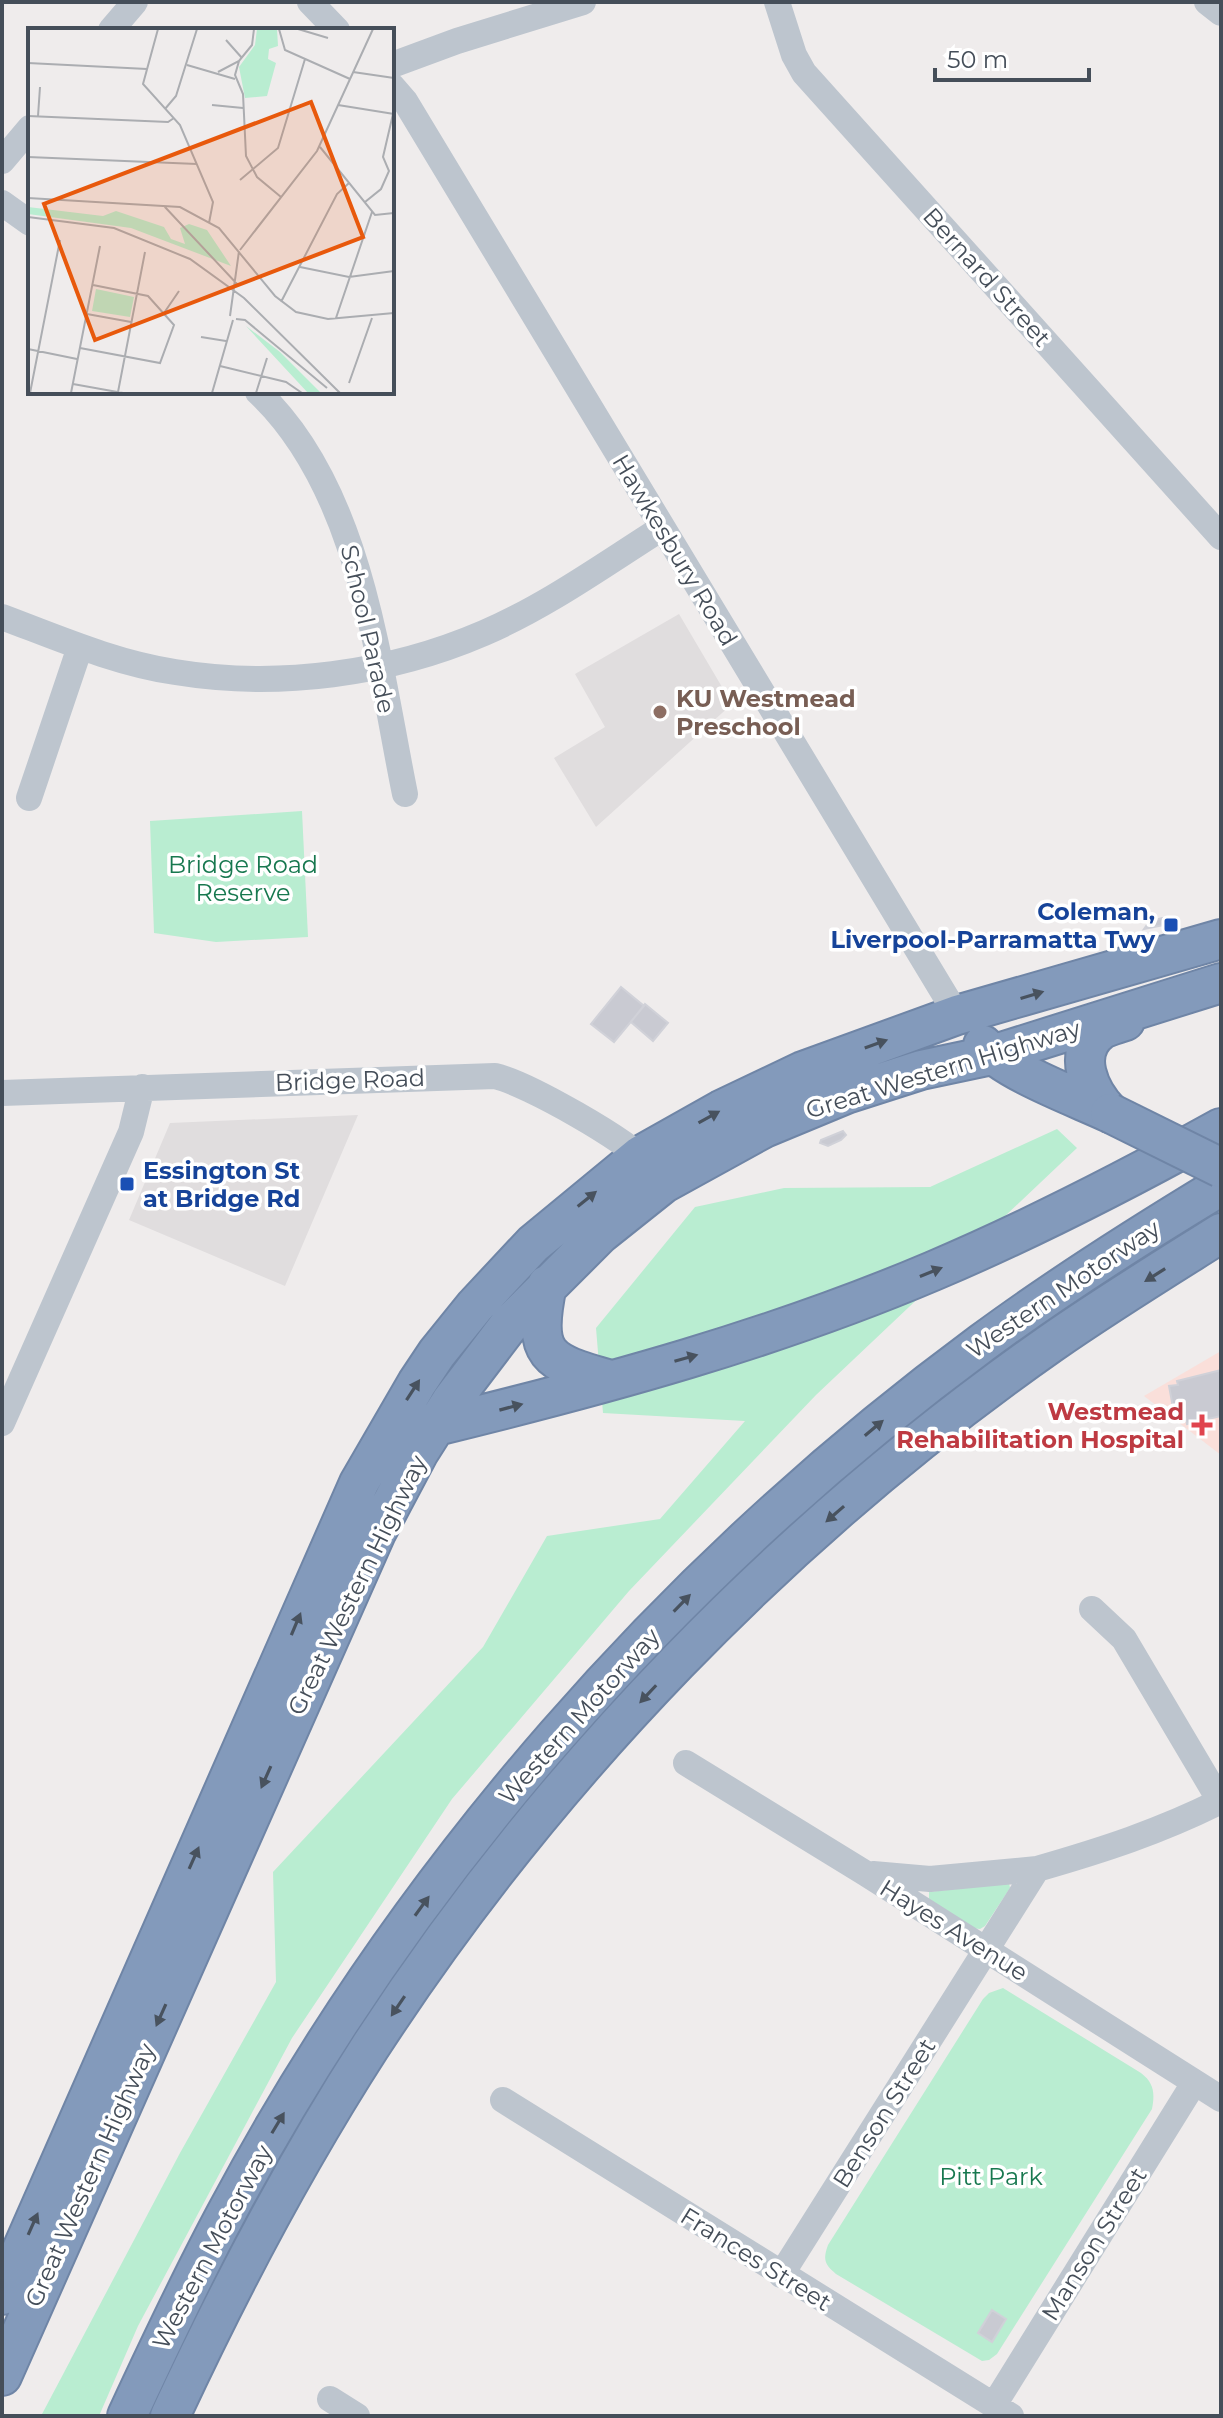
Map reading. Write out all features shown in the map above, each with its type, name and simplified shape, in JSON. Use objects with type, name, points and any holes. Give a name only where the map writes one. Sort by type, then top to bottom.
[{"type":"highway","name":"Great Western Highway","points":[[2,2376],[90,2136],[186,1916],[325,1558],[381,1442],[437,1353],[485,1296],[533,1244],[653,1169],[721,1110],[803,1071],[957,1015],[1221,939]]},
{"type":"highway","name":"Great Western Highway","points":[[186,1916],[402,1481],[436,1426],[475,1367],[509,1325],[600,1234],[653,1169],[921,1070],[992,1055],[1221,983]]},
{"type":"highway","points":[[1110,1113],[1100,1102],[1088,1079],[1085,1059],[1089,1045],[1101,1030],[1154,1014],[1182,994]]},
{"type":"highway","points":[[957,1015],[992,1055],[1221,1168]]},
{"type":"highway","points":[[325,1558],[389,1462],[407,1443],[436,1426],[724,1347],[932,1272],[1110,1190],[1221,1128]]},
{"type":"highway","name":"Western Motorway","points":[[127,2416],[227,2211],[320,2053],[436,1886],[568,1723],[743,1543],[873,1429],[983,1342],[1094,1266],[1221,1186]]},
{"type":"highway","name":"Western Motorway","points":[[170,2416],[233,2283],[371,2046],[472,1902],[527,1832],[626,1717],[740,1601],[812,1533],[886,1470],[1049,1345],[1221,1233]]},
{"type":"highway","points":[[547,1285],[540,1318],[543,1342],[551,1355],[566,1367],[611,1380]]},
{"type":"highway","name":"Great Western Highway","points":[[2,2295],[90,2136]]},
{"type":"street","points":[[113,28],[135,2]]},
{"type":"street","points":[[310,2],[335,28]]},
{"type":"street","points":[[394,64],[583,2]]},
{"type":"street","name":"Bernard Street","points":[[777,2],[794,55],[804,73],[1221,537]]},
{"type":"street","points":[[1207,2],[1221,13]]},
{"type":"street","name":"Hawkesbury Road","points":[[394,89],[414,114],[957,1015]]},
{"type":"street","points":[[2,161],[28,130]]},
{"type":"street","points":[[2,203],[28,222]]},
{"type":"street","name":"School Parade","points":[[260,394],[308,456],[344,527],[357,568],[405,794]]},
{"type":"street","points":[[2,617],[80,647],[173,672],[228,679],[315,676],[378,666],[429,653],[485,632],[530,609],[662,528]]},
{"type":"street","points":[[29,798],[80,647]]},
{"type":"street","name":"Bridge Road","points":[[2,1093],[495,1076],[521,1085],[653,1169]]},
{"type":"street","points":[[2,1423],[131,1132],[142,1087]]},
{"type":"street","points":[[865,1873],[930,1879],[1037,1869],[1127,1843],[1175,1824],[1220,1801],[1124,1639],[1092,1609]]},
{"type":"street","name":"Hayes Avenue","points":[[686,1763],[1221,2099]]},
{"type":"street","name":"Benson Street","points":[[781,2275],[1037,1869]]},
{"type":"street","name":"Manson Street","points":[[1002,2411],[1194,2083]]},
{"type":"street","name":"Frances Street","points":[[503,2100],[1002,2411]]},
{"type":"street","points":[[330,2399],[357,2416]]},
{"type":"shaded area","name":"KU Westmead Preschool","points":[[679,614],[732,704],[596,827],[554,758],[605,727],[575,674]]},
{"type":"shaded area","points":[[358,1115],[285,1286],[129,1220],[170,1123]]},
{"type":"shaded area","name":"Westmead Rehabilitation Hospital","points":[[1221,1351],[1221,1455],[1144,1396]]},
{"type":"green space","name":"Bridge Road Reserve","points":[[302,811],[308,937],[216,942],[154,933],[150,821]]},
{"type":"green space","points":[[1057,1129],[1077,1148],[816,1395],[629,1591],[452,1799],[292,2038],[138,2326],[99,2416],[41,2416],[180,2153],[276,1982],[273,1872],[483,1647],[547,1536],[660,1519],[745,1421],[603,1413],[596,1328],[695,1207],[784,1188],[930,1187]]},
{"type":"green space","points":[[1009,1883],[1010,1888],[980,1929],[971,1928],[929,1899],[929,1892]]},
{"type":"green space","name":"Pitt Park","points":[[1003,1988],[1141,2073],[1151,2085],[1153,2098],[1152,2109],[997,2354],[982,2361],[836,2274],[825,2258],[828,2245],[983,1999]]},
{"type":"building","points":[[1168,919],[1169,924],[1144,929],[1149,922]]},
{"type":"building","points":[[621,987],[644,1006],[614,1042],[591,1024]]},
{"type":"building","points":[[645,1004],[668,1023],[653,1041],[631,1022]]},
{"type":"building","points":[[843,1131],[846,1135],[841,1140],[828,1146],[820,1143],[821,1140]]},
{"type":"building","points":[[1221,1370],[1221,1416],[1187,1424],[1184,1411],[1174,1413],[1169,1386],[1178,1385],[1177,1381]]},
{"type":"building","points":[[992,2310],[1006,2319],[992,2342],[978,2333]]},
{"type":"place","name":"KU Westmead Preschool","points":[[660,712]]},
{"type":"place","name":"Coleman, Liverpool-Parramatta Twy","points":[[1171,925]]},
{"type":"place","name":"Essington St at Bridge Rd","points":[[127,1184]]},
{"type":"place","name":"Westmead Rehabilitation Hospital","points":[[1202,1425]]}]
